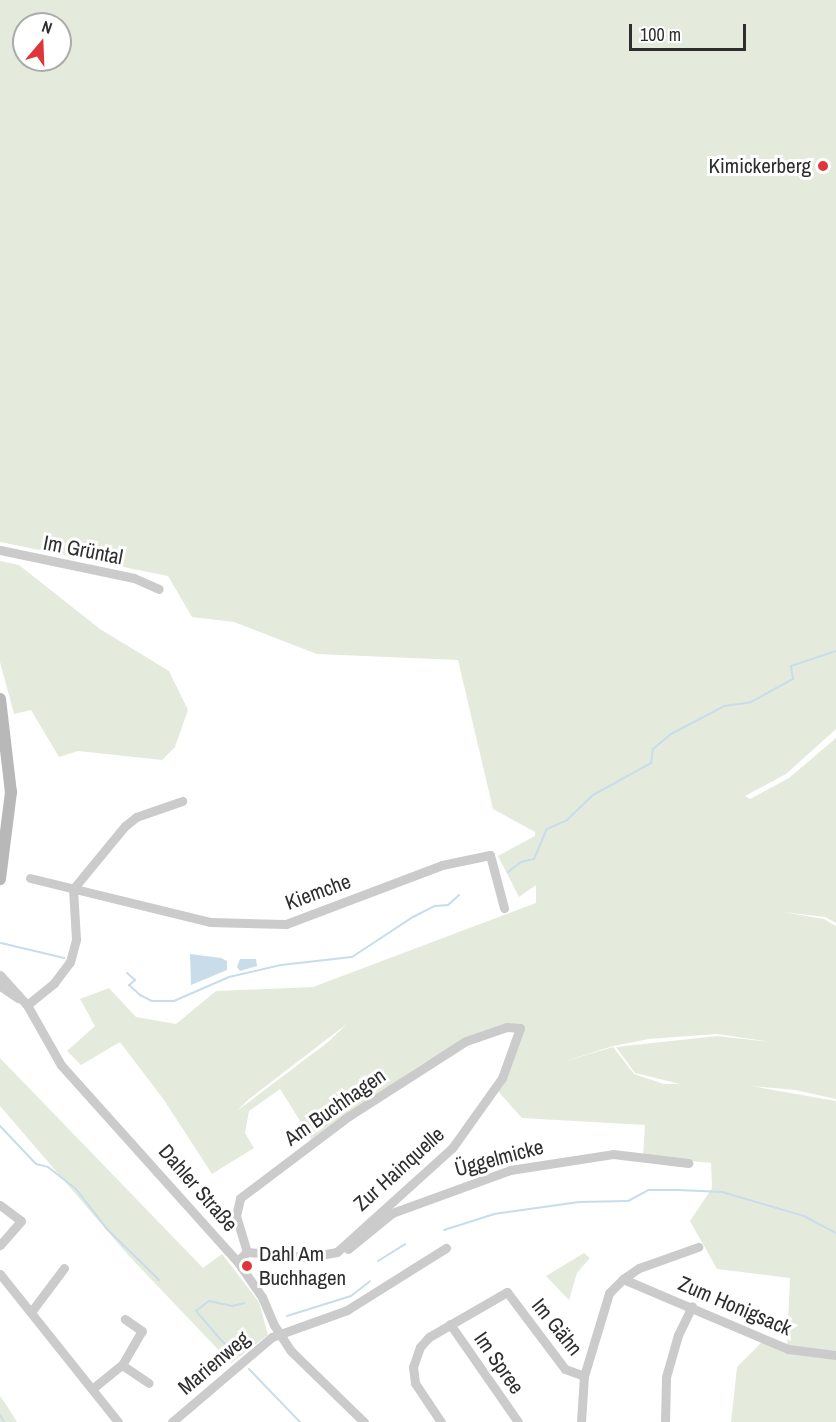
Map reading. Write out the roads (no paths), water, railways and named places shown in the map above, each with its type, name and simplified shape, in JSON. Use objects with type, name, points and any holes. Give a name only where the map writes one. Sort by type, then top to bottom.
[{"type":"main road","points":[[0,699],[11,792],[0,879]]},
{"type":"street","name":"Im Grüntal","points":[[0,549],[134,578],[159,589]]},
{"type":"street","points":[[27,1005],[54,983],[70,962],[76,939],[73,889],[125,826],[136,817],[182,801]]},
{"type":"street","name":"Kiemche","points":[[30,878],[210,922],[286,924],[442,865],[490,855],[504,908]]},
{"type":"street","name":"Dahler Straße","points":[[0,975],[27,1005],[60,1065],[237,1261],[262,1297],[280,1334],[299,1359],[364,1422]]},
{"type":"street","name":"Dahler Straße","points":[[0,986],[27,1005]]},
{"type":"street","points":[[0,997],[18,998]]},
{"type":"street","name":"Am Buchhagen","points":[[247,1252],[236,1216],[240,1198],[349,1116],[447,1052],[466,1041],[507,1027],[520,1028]]},
{"type":"street","name":"Zur Hainquelle","points":[[337,1252],[452,1148],[502,1078],[520,1028]]},
{"type":"street","name":"Üggelmicke","points":[[337,1252],[348,1249],[372,1227],[414,1202],[510,1170],[613,1154],[688,1163]]},
{"type":"street","points":[[0,1205],[21,1221],[0,1245]]},
{"type":"street","name":"Zum Honigsack","points":[[581,1422],[584,1376],[609,1293],[639,1268],[698,1247]]},
{"type":"street","name":"Marienweg","points":[[172,1422],[280,1334],[347,1310],[446,1248]]},
{"type":"street","points":[[237,1261],[247,1252],[308,1257],[337,1252]]},
{"type":"street","points":[[31,1312],[64,1268]]},
{"type":"street","points":[[0,1274],[118,1422]]},
{"type":"street","name":"Zum Honigsack","points":[[623,1279],[692,1306],[788,1349],[836,1355]]},
{"type":"street","name":"Im Gähn","points":[[450,1324],[507,1292],[565,1369],[584,1376]]},
{"type":"street","points":[[665,1422],[666,1377],[678,1335],[692,1306]]},
{"type":"street","points":[[92,1389],[122,1365],[142,1330],[125,1319]]},
{"type":"street","points":[[441,1422],[416,1383],[413,1367],[420,1347],[429,1337],[450,1324]]},
{"type":"street","name":"Im Spree","points":[[450,1324],[518,1422]]},
{"type":"street","points":[[122,1365],[149,1383]]},
{"type":"water","points":[[190,954],[221,958],[227,961],[227,970],[191,985]]},
{"type":"water","points":[[240,959],[256,959],[257,966],[240,971],[237,967]]},
{"type":"waterway","points":[[508,872],[521,862],[534,859],[547,829],[567,820],[593,795],[651,763],[653,749],[671,734],[724,706],[751,702],[793,679],[791,666],[836,651]]},
{"type":"waterway","points":[[127,973],[135,980],[129,985],[140,995],[152,1001],[174,1001],[229,977],[281,965],[352,957],[413,917],[435,906],[448,905],[459,895]]},
{"type":"waterway","points":[[1,943],[64,958]]},
{"type":"waterway","points":[[0,1126],[36,1164],[48,1167],[76,1189],[107,1229],[159,1280]]},
{"type":"waterway","points":[[444,1230],[494,1214],[579,1202],[628,1201],[649,1190],[678,1190],[722,1192],[804,1216],[836,1233]]},
{"type":"waterway","points":[[378,1261],[405,1244]]},
{"type":"waterway","points":[[287,1316],[351,1296],[370,1281]]},
{"type":"waterway","points":[[235,1356],[196,1311],[209,1301],[232,1306],[245,1303]]},
{"type":"waterway","points":[[249,1369],[300,1422]]},
{"type":"waterway","points":[[0,1415],[4,1422]]},
{"type":"place","name":"Kimickerberg","points":[[823,166]]},
{"type":"place","name":"Dahl Am Buchhagen","points":[[247,1266]]}]
